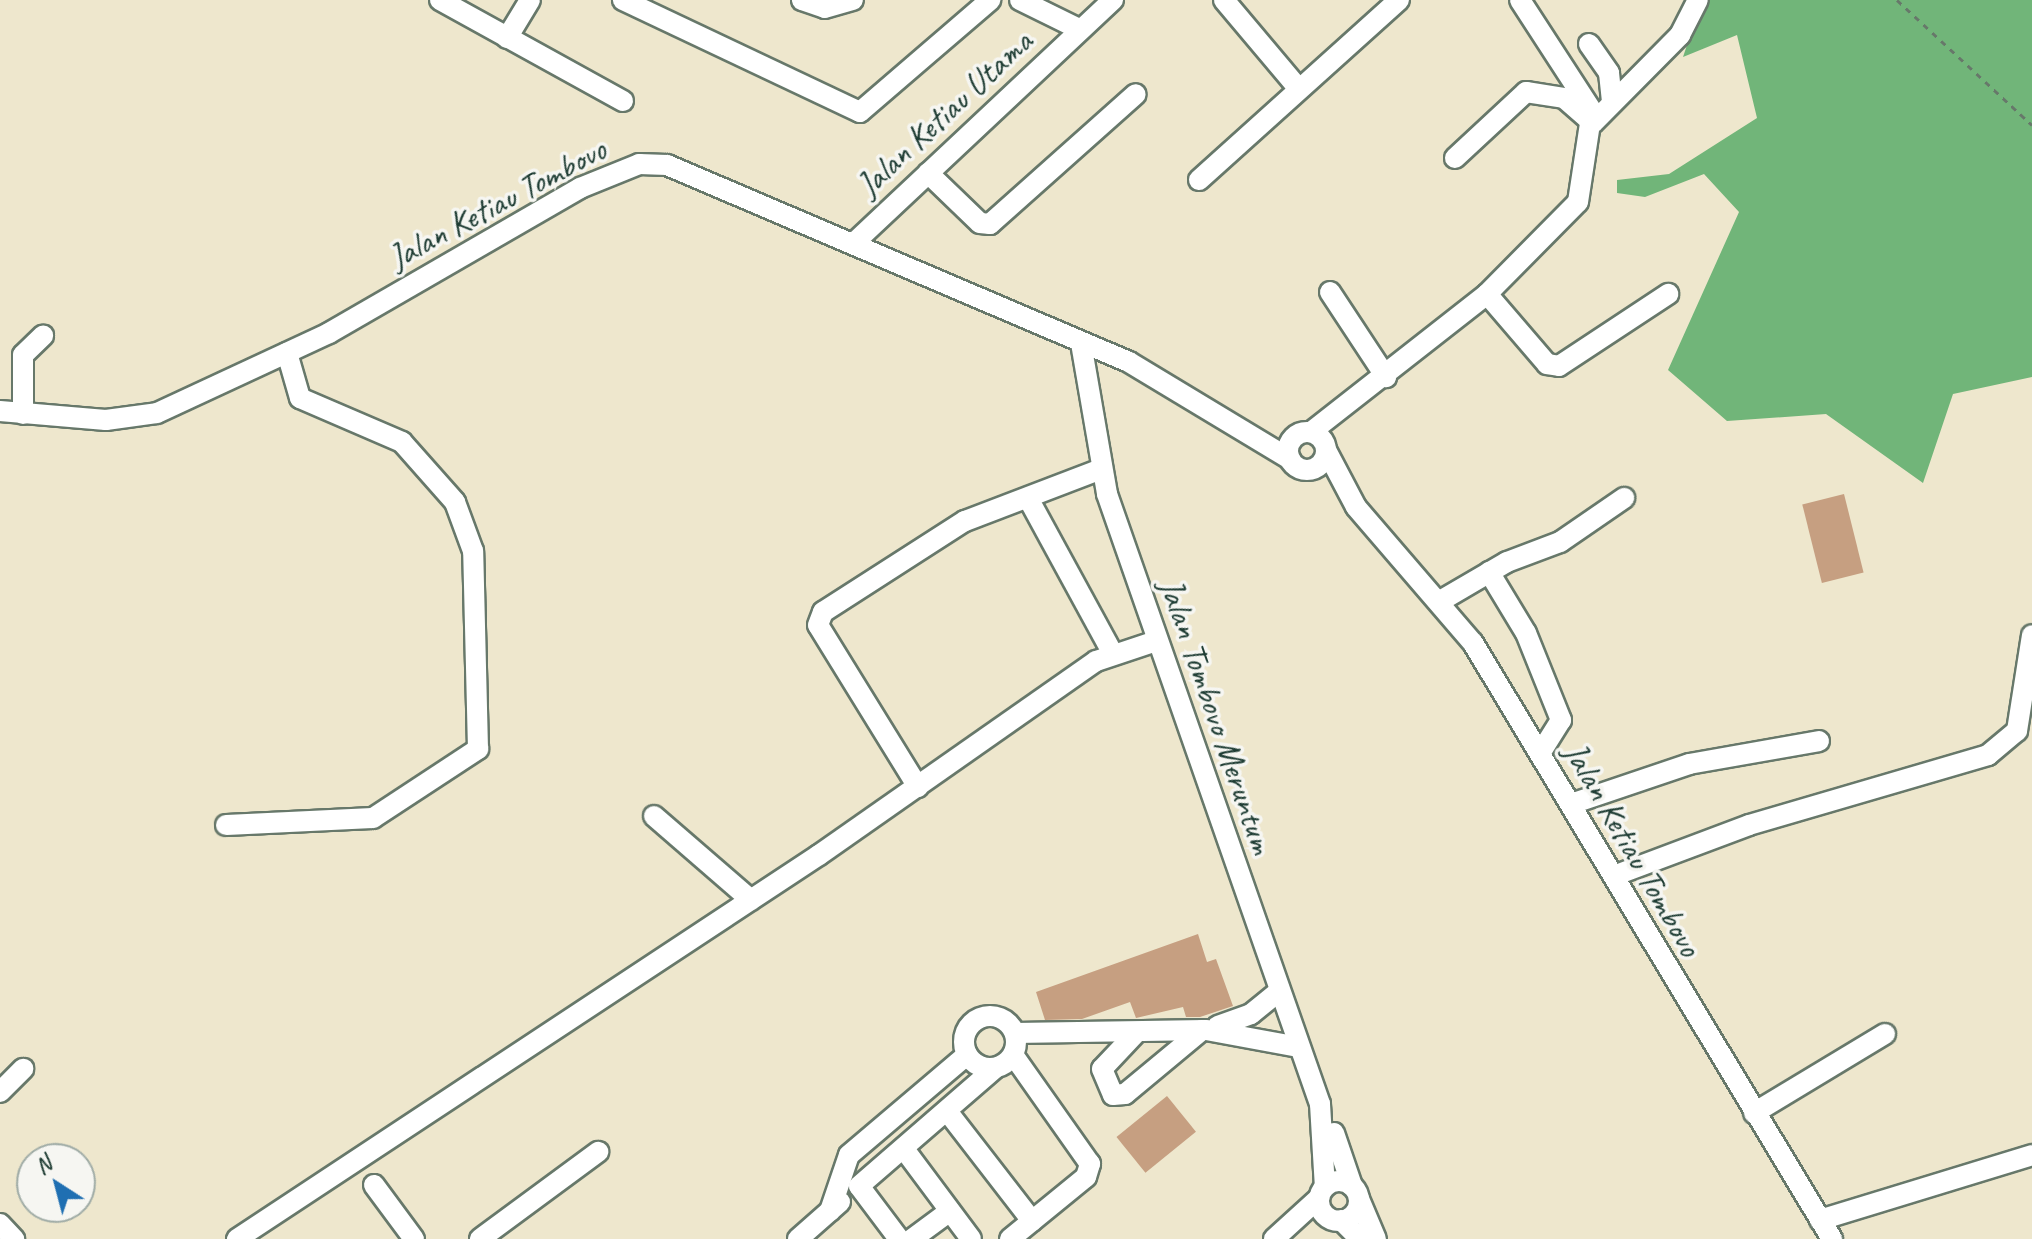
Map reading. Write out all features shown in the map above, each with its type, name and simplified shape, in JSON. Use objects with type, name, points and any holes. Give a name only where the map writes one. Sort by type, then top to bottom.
[{"type":"street","points":[[440,0],[623,101]]},
{"type":"street","points":[[507,38],[530,0]]},
{"type":"street","points":[[623,0],[860,112],[990,0]]},
{"type":"street","points":[[802,0],[825,8],[853,0]]},
{"type":"street","points":[[1020,0],[1077,28]]},
{"type":"street","name":"Jalan Ketiau Utama","points":[[855,242],[1077,28],[1113,0]]},
{"type":"street","points":[[1224,0],[1299,89]]},
{"type":"street","points":[[1199,180],[1399,0]]},
{"type":"street","points":[[1297,464],[1315,440],[1366,392],[1487,294],[1570,214],[1584,183],[1593,123],[1587,98],[1520,0]]},
{"type":"street","points":[[1593,123],[1680,35],[1698,0]]},
{"type":"street","points":[[1589,44],[1609,73],[1612,101]]},
{"type":"street","points":[[1455,158],[1526,92],[1564,98],[1593,123]]},
{"type":"street","points":[[928,173],[980,223],[990,224],[1136,94]]},
{"type":"street","name":"Jalan Ketiau Tombovo","points":[[0,411],[106,420],[157,413],[287,353],[580,188],[639,164],[694,172],[1081,343],[1236,420],[1356,507],[1442,600],[1616,875],[1754,1113],[1832,1239]]},
{"type":"street","points":[[1330,292],[1386,377]]},
{"type":"street","points":[[1487,294],[1547,364],[1559,366],[1668,294]]},
{"type":"street","points":[[23,414],[23,355],[43,336]]},
{"type":"street","name":"Jalan Tombovo Meruntum","points":[[1081,343],[1101,469],[1156,641],[1299,1047],[1376,1239]]},
{"type":"street","points":[[226,825],[373,818],[478,749],[473,551],[455,502],[402,442],[300,398],[287,353]]},
{"type":"street","name":"Jalan Ketiau Tombovo","points":[[1236,420],[1315,440],[1356,507]]},
{"type":"street","points":[[1297,464],[1320,465],[1315,440]]},
{"type":"street","points":[[918,787],[818,625],[823,612],[939,534],[1101,469]]},
{"type":"street","points":[[1028,498],[1112,652]]},
{"type":"street","points":[[1442,600],[1489,572],[1560,542],[1624,498]]},
{"type":"street","points":[[1489,572],[1526,633],[1561,720],[1540,753]]},
{"type":"street","points":[[1616,875],[1749,825],[1988,755],[2017,731],[2032,635]]},
{"type":"street","points":[[237,1239],[751,900],[1112,652],[1156,641]]},
{"type":"street","points":[[1571,804],[1689,764],[1819,741]]},
{"type":"street","points":[[654,816],[751,900]]},
{"type":"street","points":[[1135,1034],[1102,1069],[1113,1095],[1125,1094],[1204,1030],[1251,1014],[1279,991]]},
{"type":"street","points":[[967,1055],[966,1034],[980,1018],[1000,1018],[1015,1033],[1135,1034],[1204,1030],[1299,1047]]},
{"type":"street","points":[[1010,1239],[1086,1177],[1090,1157],[1013,1055],[1015,1033]]},
{"type":"street","points":[[1754,1113],[1885,1034]]},
{"type":"street","points":[[967,1055],[995,1068]]},
{"type":"street","points":[[830,1211],[849,1155],[967,1055]]},
{"type":"street","points":[[798,1239],[1013,1055]]},
{"type":"street","points":[[0,1092],[23,1069]]},
{"type":"street","name":"Jalan Tombovo Meruntum","points":[[1320,1104],[1322,1193]]},
{"type":"street","points":[[947,1111],[1032,1221]]},
{"type":"street","points":[[904,1149],[971,1239]]},
{"type":"street","points":[[480,1239],[598,1152]]},
{"type":"street","points":[[1820,1220],[2032,1155]]},
{"type":"street","points":[[374,1185],[414,1239]]},
{"type":"street","points":[[859,1186],[899,1239]]},
{"type":"street","points":[[1274,1239],[1322,1193],[1355,1192]]},
{"type":"street","points":[[1283,1239],[1336,1219],[1355,1192]]},
{"type":"street","points":[[1322,1193],[1336,1219],[1360,1239]]},
{"type":"street","points":[[912,1239],[950,1211]]},
{"type":"street","points":[[0,1224],[14,1239]]},
{"type":"path","points":[[1897,0],[2032,125]]},
{"type":"green space","points":[[1702,0],[2032,0],[2032,377],[1953,394],[1923,483],[1826,414],[1727,421],[1668,370],[1739,212],[1704,174],[1645,197],[1617,193],[1617,180],[1669,174],[1757,118],[1737,35],[1683,57]]},
{"type":"building","points":[[1844,494],[1864,573],[1822,583],[1802,504]]},
{"type":"building","points":[[1198,934],[1207,962],[1216,959],[1233,1006],[1200,1017],[1186,1017],[1183,1007],[1136,1018],[1130,1002],[1082,1019],[1045,1020],[1036,992]]},
{"type":"building","points":[[1167,1096],[1196,1132],[1145,1173],[1116,1137]]}]
